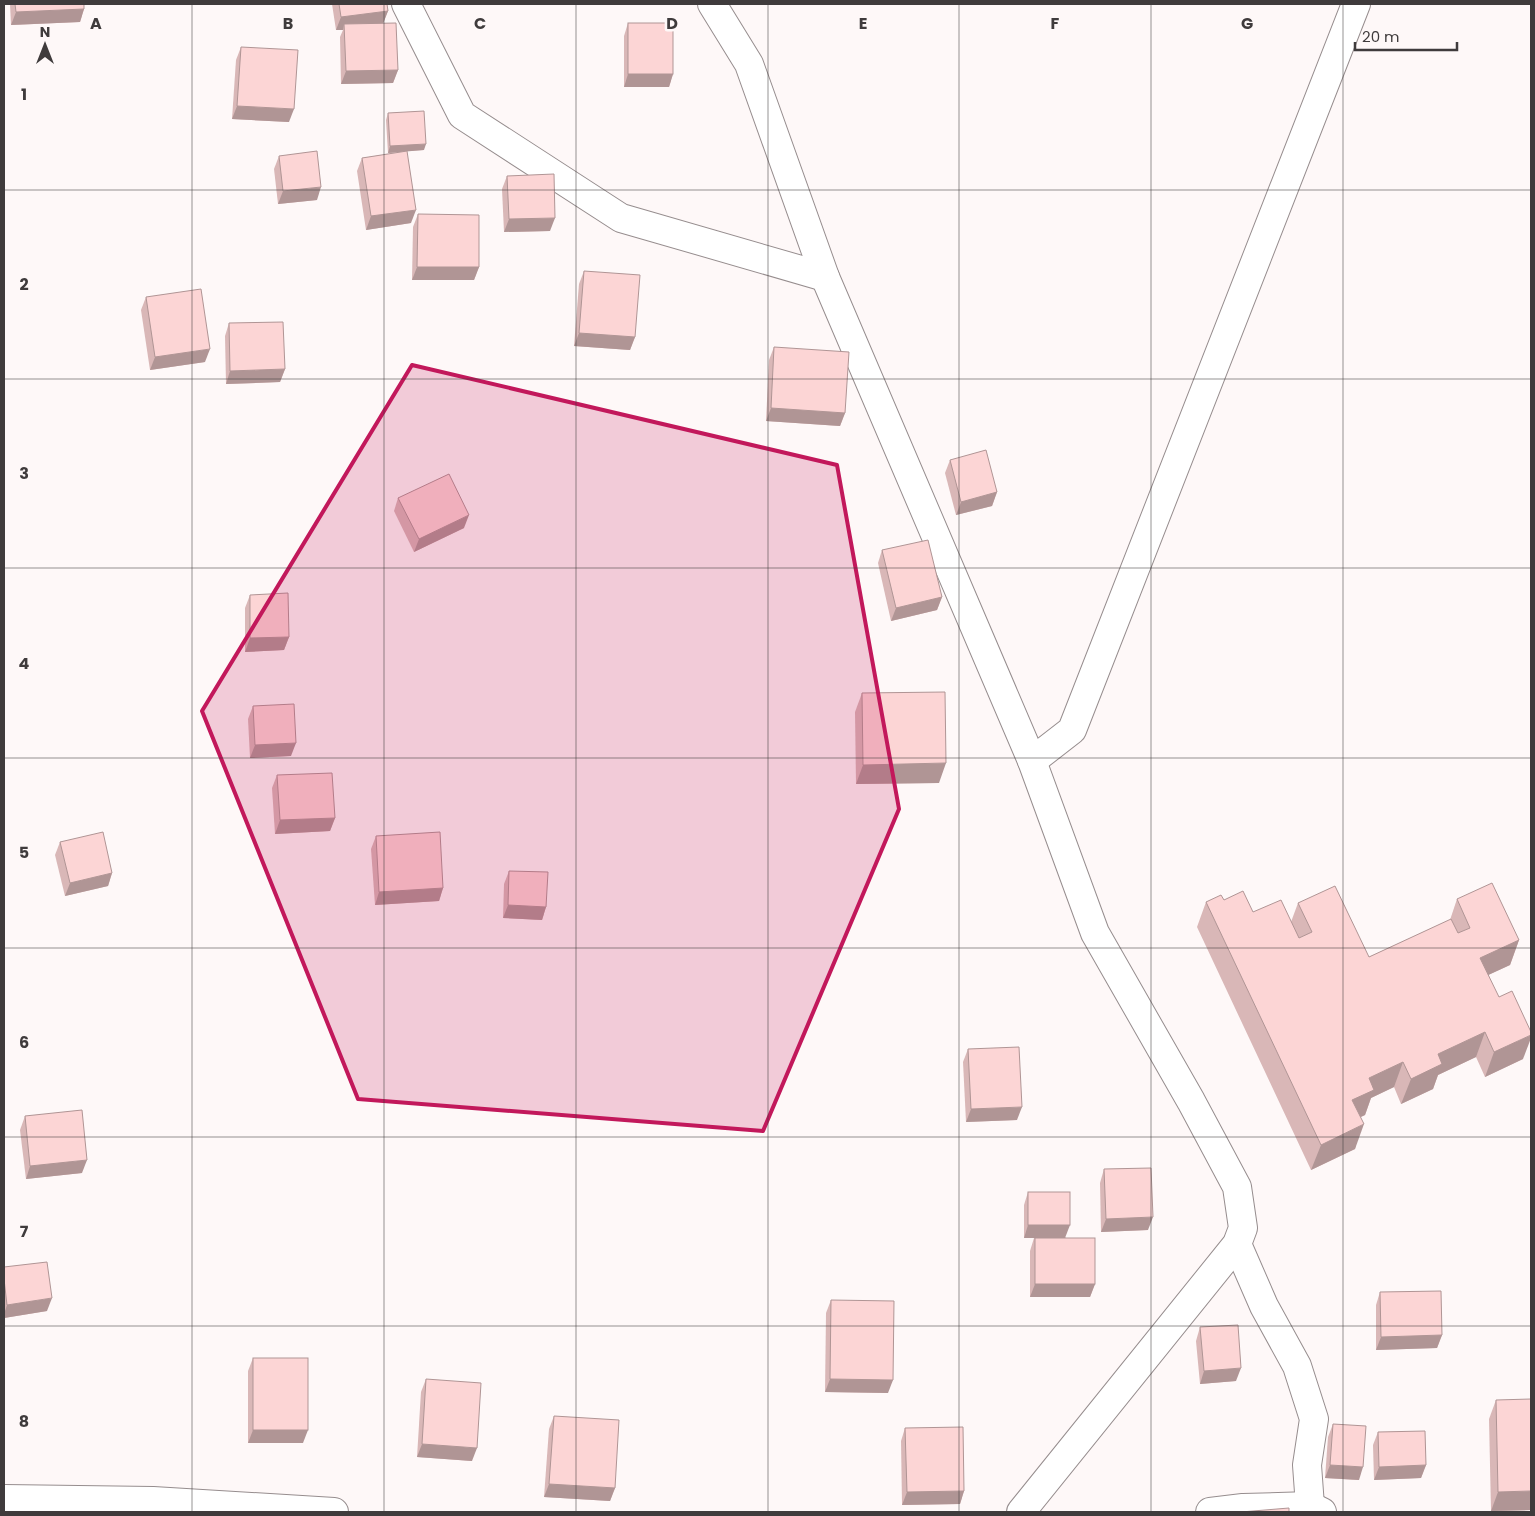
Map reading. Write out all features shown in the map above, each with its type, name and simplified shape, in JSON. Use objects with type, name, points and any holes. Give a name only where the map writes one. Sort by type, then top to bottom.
[{"type":"street","points":[[406,4],[462,116],[621,218],[825,277]]},
{"type":"street","points":[[712,4],[750,64],[825,277],[1032,761],[1094,933],[1191,1101],[1237,1187],[1244,1228],[1237,1244],[1021,1512]]},
{"type":"street","points":[[1032,761],[1072,730],[1356,4]]},
{"type":"street","points":[[1210,1512],[1243,1508],[1316,1509],[1307,1465],[1314,1419],[1298,1366],[1264,1306],[1237,1244]]},
{"type":"street","points":[[4,1499],[153,1501],[334,1512]]},
{"type":"highlighted area","points":[[412,365],[837,465],[899,809],[763,1131],[358,1099],[202,711]]},
{"type":"building","points":[[15,4],[84,4],[84,9],[16,12]]},
{"type":"building","points":[[339,4],[387,4],[388,11],[341,17]]},
{"type":"building","points":[[396,23],[398,70],[346,71],[344,24]]},
{"type":"building","points":[[628,23],[673,23],[673,74],[628,74]]},
{"type":"building","points":[[241,47],[298,50],[294,109],[237,106]]},
{"type":"building","points":[[424,111],[426,144],[390,146],[388,113]]},
{"type":"building","points":[[317,151],[321,187],[283,191],[279,156]]},
{"type":"building","points":[[407,151],[416,210],[371,216],[362,158]]},
{"type":"building","points":[[554,174],[555,218],[509,219],[507,176]]},
{"type":"building","points":[[418,214],[479,215],[479,267],[417,267]]},
{"type":"building","points":[[584,271],[640,275],[635,337],[579,333]]},
{"type":"building","points":[[201,289],[210,349],[155,357],[146,297]]},
{"type":"building","points":[[283,322],[285,369],[230,371],[229,323]]},
{"type":"building","points":[[774,347],[849,352],[845,413],[771,408]]},
{"type":"building","points":[[986,450],[997,492],[961,502],[950,460]]},
{"type":"building","points":[[449,474],[469,515],[419,539],[398,498]]},
{"type":"building","points":[[928,540],[942,597],[896,608],[882,550]]},
{"type":"building","points":[[288,593],[289,637],[250,638],[250,595]]},
{"type":"building","points":[[945,692],[946,763],[863,765],[862,693]]},
{"type":"building","points":[[294,704],[296,743],[255,745],[253,706]]},
{"type":"building","points":[[332,773],[335,818],[280,820],[277,775]]},
{"type":"building","points":[[103,832],[112,873],[70,883],[60,842]]},
{"type":"building","points":[[440,832],[443,888],[379,892],[376,836]]},
{"type":"building","points":[[509,871],[548,872],[546,907],[508,905]]},
{"type":"building","points":[[1492,883],[1519,940],[1480,958],[1499,997],[1512,991],[1531,1035],[1494,1052],[1485,1032],[1438,1054],[1442,1064],[1411,1079],[1403,1062],[1369,1078],[1374,1090],[1352,1100],[1364,1124],[1321,1145],[1206,902],[1221,895],[1224,900],[1243,891],[1253,912],[1281,900],[1299,938],[1312,932],[1298,903],[1335,886],[1369,957],[1451,919],[1458,933],[1470,928],[1457,899]]},
{"type":"building","points":[[1019,1047],[1022,1107],[971,1109],[968,1049]]},
{"type":"building","points":[[82,1110],[87,1160],[30,1166],[25,1116]]},
{"type":"building","points":[[1151,1168],[1153,1217],[1106,1219],[1104,1169]]},
{"type":"building","points":[[1028,1192],[1070,1192],[1070,1225],[1028,1225]]},
{"type":"building","points":[[1035,1238],[1095,1238],[1095,1284],[1035,1284]]},
{"type":"building","points":[[47,1262],[52,1298],[7,1305],[4,1267]]},
{"type":"building","points":[[1441,1291],[1442,1335],[1381,1337],[1380,1292]]},
{"type":"building","points":[[831,1300],[894,1301],[893,1380],[830,1379]]},
{"type":"building","points":[[1238,1325],[1241,1368],[1204,1371],[1200,1327]]},
{"type":"building","points":[[253,1358],[308,1358],[308,1430],[253,1430]]},
{"type":"building","points":[[426,1379],[481,1383],[477,1448],[422,1444]]},
{"type":"building","points":[[1531,1399],[1531,1491],[1498,1492],[1496,1400]]},
{"type":"building","points":[[554,1416],[619,1420],[615,1488],[549,1484]]},
{"type":"building","points":[[1333,1424],[1366,1426],[1363,1467],[1330,1465]]},
{"type":"building","points":[[963,1427],[964,1491],[907,1492],[905,1428]]},
{"type":"building","points":[[1425,1431],[1426,1465],[1379,1467],[1378,1432]]},
{"type":"building","points":[[1289,1508],[1289,1512],[1241,1512]]}]
